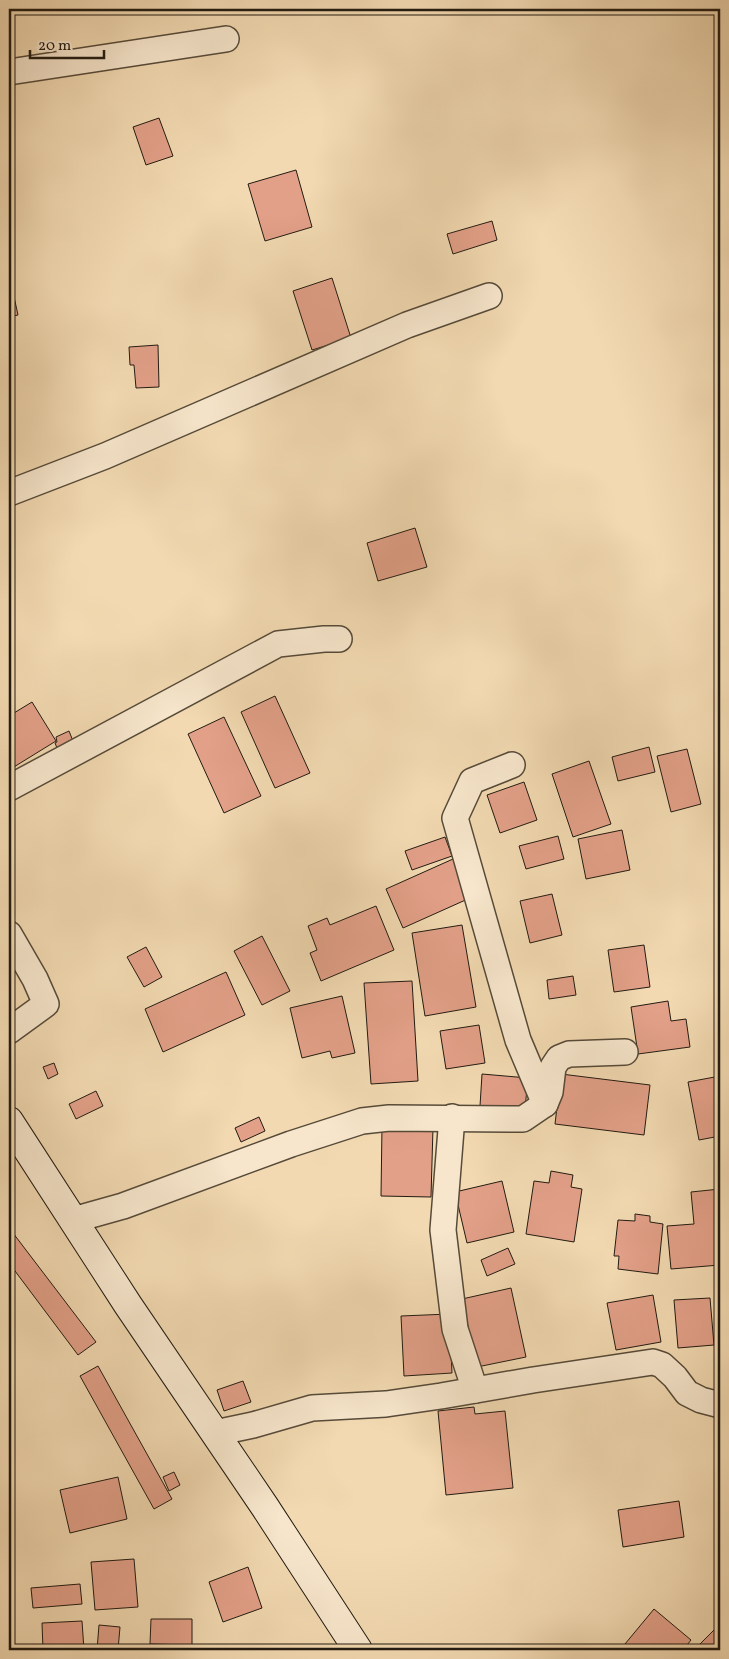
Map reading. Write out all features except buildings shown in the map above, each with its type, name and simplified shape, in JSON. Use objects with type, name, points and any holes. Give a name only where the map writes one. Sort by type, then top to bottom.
[{"type":"main road","points":[[9,1121],[128,1305],[215,1432],[358,1650]]},
{"type":"street","points":[[9,72],[226,39]]},
{"type":"street","points":[[9,493],[104,456],[407,325],[489,296]]},
{"type":"street","points":[[9,788],[278,644],[338,639]]},
{"type":"street","points":[[512,765],[472,781],[455,818],[518,1040],[545,1104]]},
{"type":"street","points":[[9,934],[35,979],[46,1004],[9,1031]]},
{"type":"street","points":[[73,1220],[123,1206],[291,1144],[362,1122],[389,1118],[523,1119],[545,1104],[550,1092],[553,1067],[559,1058],[569,1054],[625,1052]]},
{"type":"street","points":[[452,1117],[443,1230],[455,1329],[475,1390]]},
{"type":"street","points":[[215,1432],[254,1424],[312,1408],[386,1404],[653,1362],[662,1365],[675,1377],[687,1393],[701,1400],[720,1405]]}]
